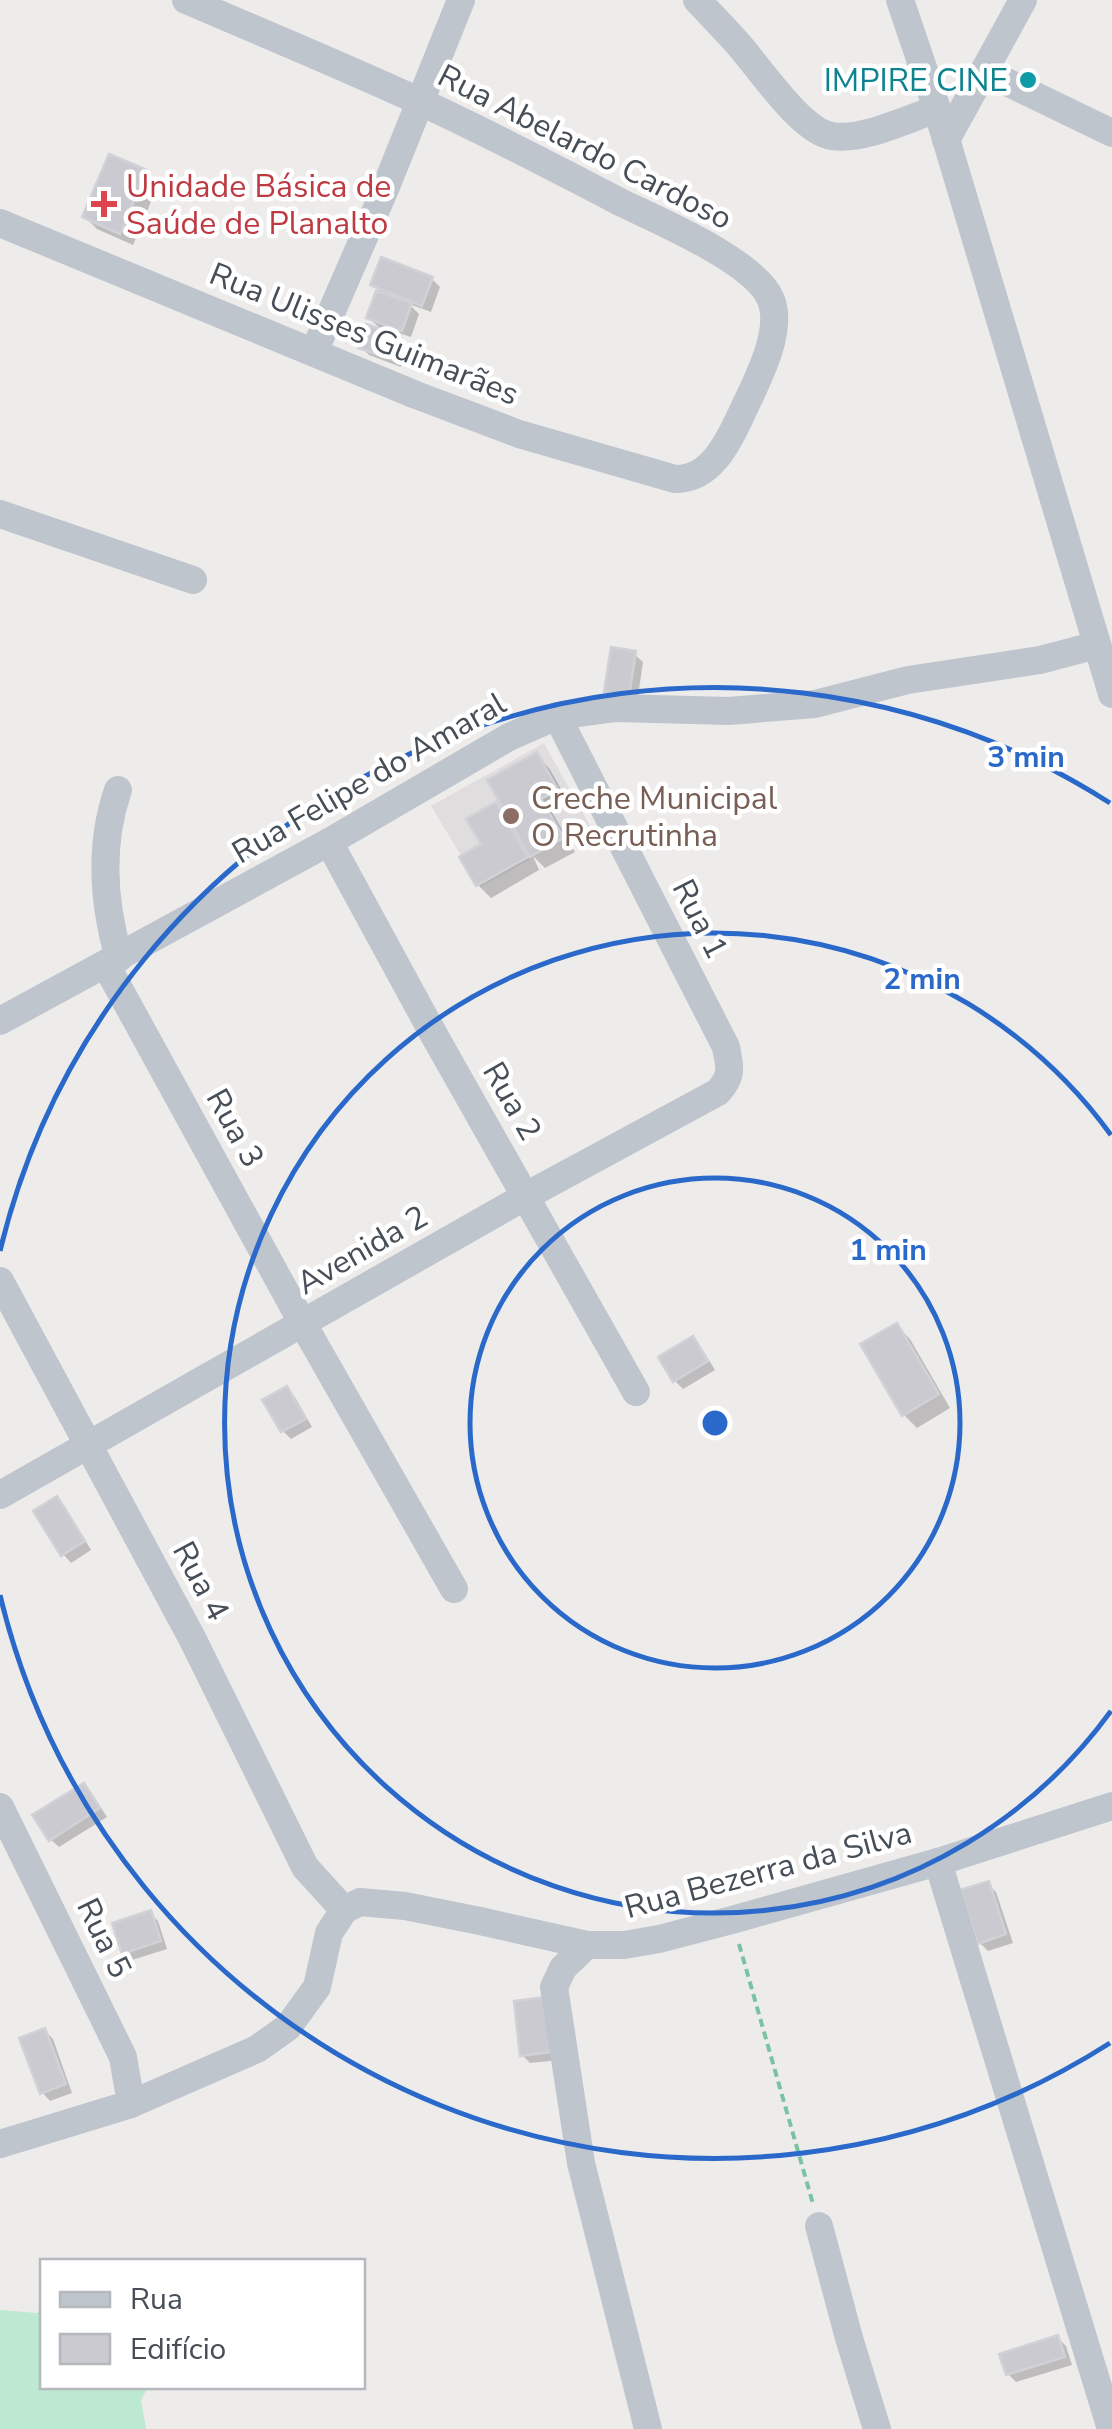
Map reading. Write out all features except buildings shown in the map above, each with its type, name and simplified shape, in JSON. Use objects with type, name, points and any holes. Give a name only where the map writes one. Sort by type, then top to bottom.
[{"type":"street","name":"Rua Abelardo Cardoso","points":[[186,0],[510,144],[720,253],[756,279],[770,295],[774,332],[730,438],[708,467]]},
{"type":"street","points":[[314,352],[462,0]]},
{"type":"street","points":[[697,0],[799,116],[823,134],[850,136],[937,109]]},
{"type":"street","points":[[900,0],[937,109],[1112,694]]},
{"type":"street","points":[[946,140],[1023,0]]},
{"type":"street","points":[[984,71],[1112,133]]},
{"type":"street","name":"Rua Ulisses Guimarães","points":[[0,222],[519,434],[674,479],[686,479],[708,467]]},
{"type":"street","points":[[0,514],[193,580]]},
{"type":"street","name":"Rua Felipe do Amaral","points":[[0,1021],[329,842],[509,736],[556,716],[616,708],[730,712],[815,704],[908,680],[1040,660],[1097,645]]},
{"type":"street","name":"Rua 1","points":[[556,716],[726,1047]]},
{"type":"street","name":"Rua 3","points":[[118,790],[105,850],[104,889],[113,961],[304,1324],[454,1590]]},
{"type":"street","name":"Rua 2","points":[[329,842],[636,1392]]},
{"type":"street","name":"Avenida 2","points":[[0,1495],[526,1196],[718,1092],[727,1082],[730,1070],[726,1047]]},
{"type":"street","name":"Rua 4","points":[[0,1281],[192,1638],[306,1867],[352,1906]]},
{"type":"street","name":"Rua Bezerra da Silva","points":[[352,1906],[405,1906],[588,1946],[624,1945],[732,1920],[938,1862],[1112,1806]]},
{"type":"street","name":"Rua 5","points":[[0,1807],[123,2057],[131,2104]]},
{"type":"street","points":[[938,1862],[1111,2429]]},
{"type":"street","points":[[0,2144],[131,2104],[257,2049],[288,2028],[317,1986],[329,1933],[352,1906]]},
{"type":"street","points":[[588,1946],[563,1968],[554,1987],[581,2163],[648,2429]]},
{"type":"street","points":[[819,2226],[877,2429]]},
{"type":"path","points":[[732,1920],[819,2226]]},
{"type":"shaded area","name":"Creche Municipal O Recrutinha","points":[[544,743],[590,826],[480,887],[431,806]]},
{"type":"green space","points":[[0,2310],[40,2310],[40,2389],[147,2389],[141,2400],[146,2429],[0,2429]]},
{"type":"place","name":"IMPIRE CINE","points":[[1028,80]]},
{"type":"place","name":"Unidade Básica de Saúde de Planalto","points":[[104,204]]},
{"type":"place","name":"Creche Municipal O Recrutinha","points":[[511,816]]}]
